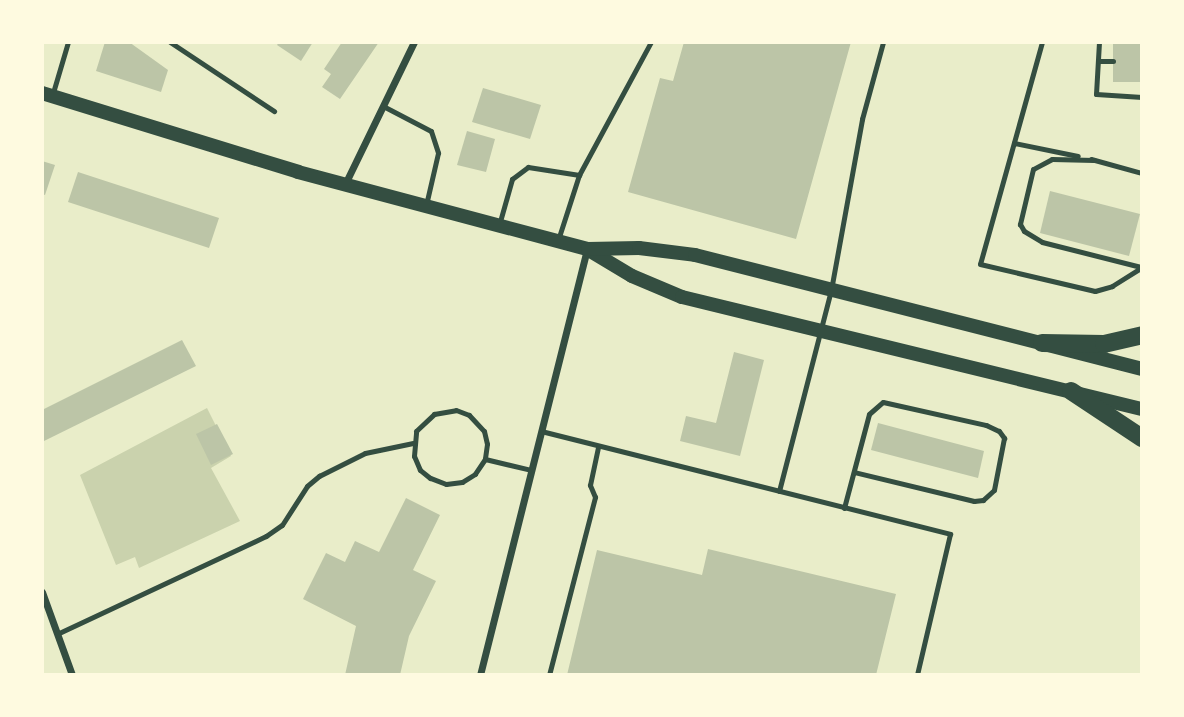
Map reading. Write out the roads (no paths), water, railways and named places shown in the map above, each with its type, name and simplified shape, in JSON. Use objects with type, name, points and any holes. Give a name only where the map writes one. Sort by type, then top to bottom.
[{"type":"main road","points":[[47,94],[345,184],[587,249],[632,276],[682,297],[1142,409]]},
{"type":"main road","points":[[587,249],[639,248],[695,256],[1142,369]]},
{"type":"main road","points":[[1042,343],[1104,344],[1142,335]]},
{"type":"main road","points":[[1071,391],[1142,438]]},
{"type":"street","points":[[345,184],[414,42]]},
{"type":"street","points":[[480,675],[587,249]]},
{"type":"street","points":[[42,592],[72,675]]},
{"type":"lane","points":[[47,94],[68,42]]},
{"type":"lane","points":[[170,42],[274,111]]},
{"type":"lane","points":[[558,240],[579,175],[651,42]]},
{"type":"lane","points":[[779,491],[831,290],[862,118],[883,42]]},
{"type":"lane","points":[[1042,42],[980,264],[1095,291],[1112,286],[1142,267]]},
{"type":"lane","points":[[1099,42],[1096,94],[1142,97]]},
{"type":"lane","points":[[1098,61],[1113,61]]},
{"type":"lane","points":[[383,106],[431,131],[438,153],[426,205]]},
{"type":"lane","points":[[1014,143],[1142,173]]},
{"type":"lane","points":[[1094,160],[1052,159],[1033,169],[1020,224],[1024,231],[1042,242],[1142,267]]},
{"type":"lane","points":[[499,225],[512,179],[528,167],[579,175]]},
{"type":"lane","points":[[844,508],[869,414],[883,402],[986,425],[999,431],[1004,438],[994,490],[983,500],[974,501],[854,472]]},
{"type":"lane","points":[[445,410],[456,410],[469,415],[484,431],[487,444],[485,459],[475,474],[462,482],[446,484],[430,478],[420,470],[414,456],[416,431],[428,418],[445,410]]},
{"type":"lane","points":[[541,431],[598,448],[950,534],[917,675]]},
{"type":"lane","points":[[59,633],[266,536],[282,525],[307,486],[319,476],[365,453],[413,443]]},
{"type":"lane","points":[[549,675],[595,497],[590,485],[598,448]]},
{"type":"lane","points":[[485,459],[531,470]]}]
